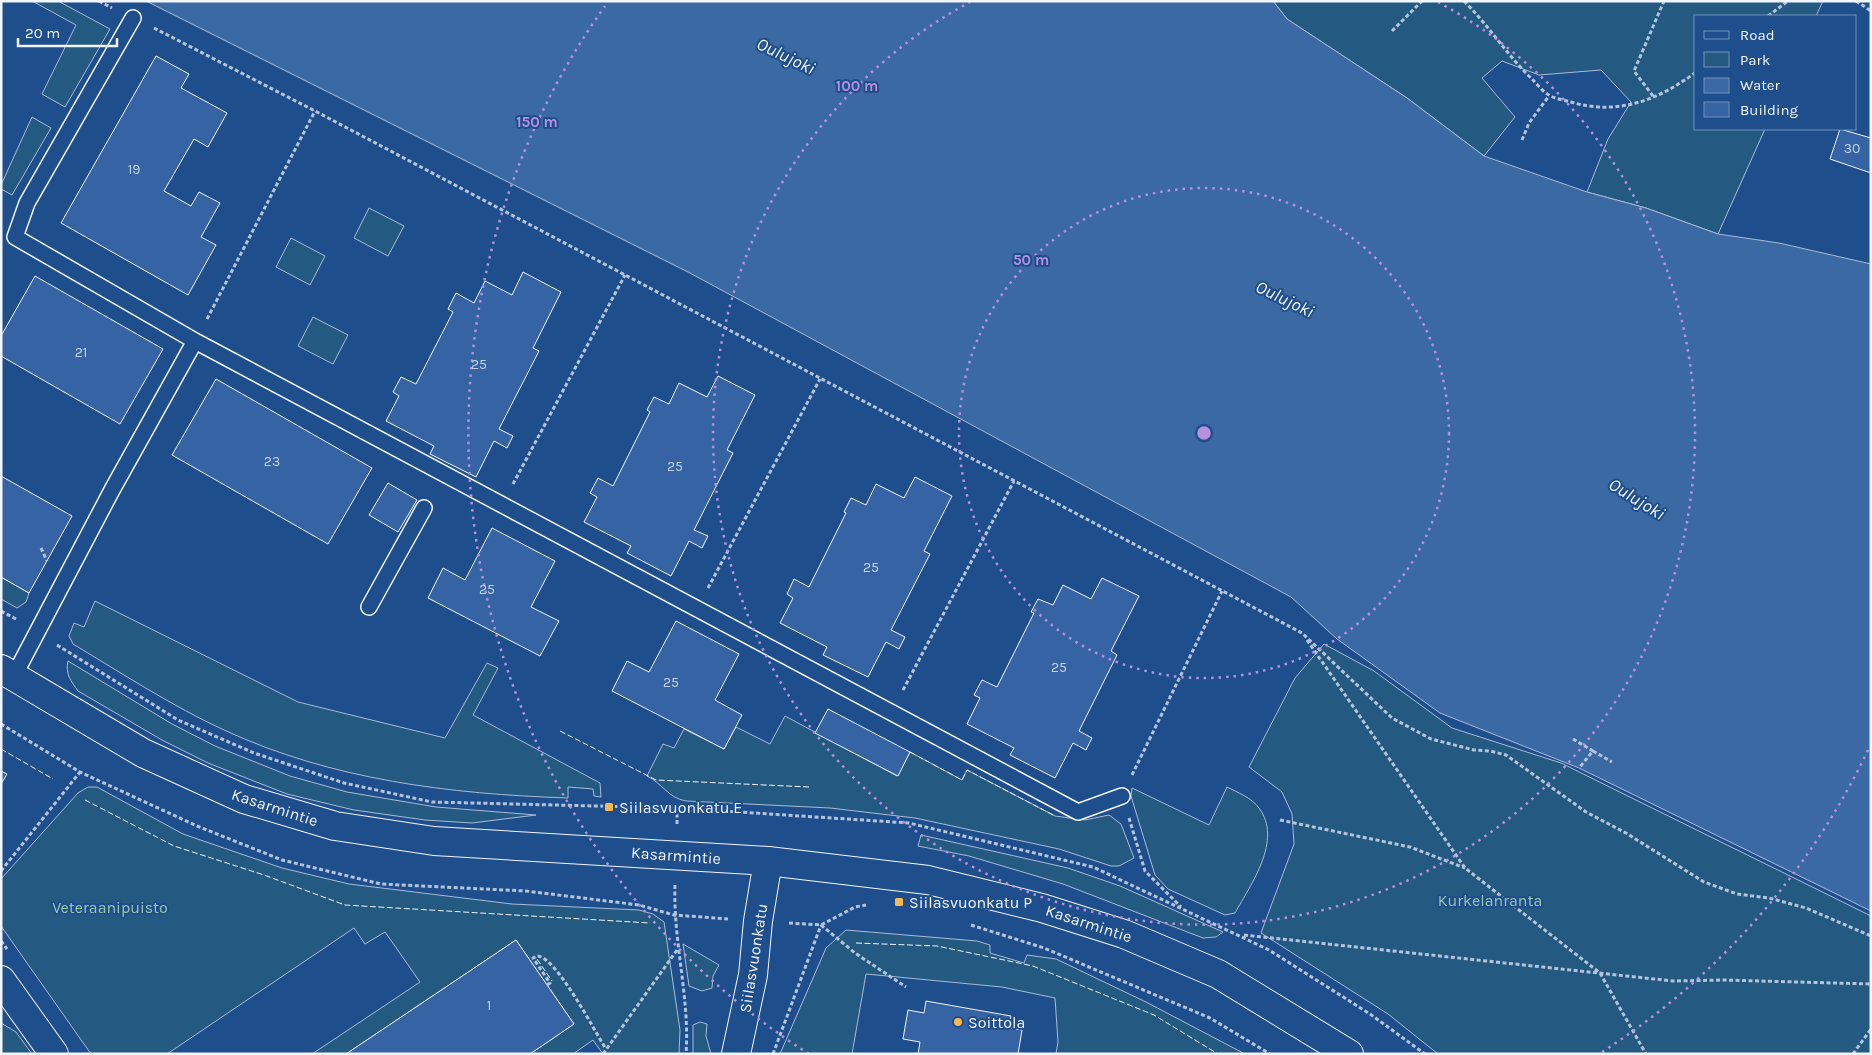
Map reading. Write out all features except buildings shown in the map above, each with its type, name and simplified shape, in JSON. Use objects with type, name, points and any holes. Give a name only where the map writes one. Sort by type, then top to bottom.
[{"type":"street","name":"Kasarmintie","points":[[8,673],[143,753],[244,799],[335,826],[434,841],[768,862],[928,880],[1042,908],[1124,934],[1218,974],[1349,1054]]},
{"type":"street","name":"Siilasvuonkatu","points":[[736,1054],[753,975],[758,921],[768,862]]},
{"type":"street","points":[[1,980],[54,1054]]},
{"type":"lane","points":[[133,18],[27,203],[15,237],[195,341],[1078,812],[1122,796]]},
{"type":"lane","points":[[8,673],[36,631],[195,341]]},
{"type":"lane","points":[[369,607],[424,508]]},
{"type":"path","points":[[99,1],[315,111],[1302,633],[1392,718],[1431,739],[1474,750],[1490,750],[1506,755],[1586,812],[1626,833],[1704,882],[1736,894],[1769,898],[1806,908],[1871,936]]},
{"type":"path","points":[[1392,31],[1422,1]]},
{"type":"path","points":[[1464,1],[1480,17],[1512,60],[1549,96],[1580,105],[1606,108],[1628,106],[1677,86],[1694,73]]},
{"type":"path","points":[[1653,96],[1634,71],[1664,1]]},
{"type":"path","points":[[1769,15],[1788,1]]},
{"type":"path","points":[[1856,1],[1871,11]]},
{"type":"path","points":[[1522,140],[1529,123],[1549,96]]},
{"type":"path","points":[[195,341],[315,111]]},
{"type":"path","points":[[502,505],[625,276]]},
{"type":"path","points":[[697,609],[820,379]]},
{"type":"path","points":[[892,712],[1014,481]]},
{"type":"path","points":[[1184,909],[1145,871],[1122,796],[1222,591]]},
{"type":"path","points":[[1,611],[178,720],[254,753],[344,783],[432,802],[677,808],[909,823],[1093,867],[1269,950],[1370,1014],[1425,1054]]},
{"type":"path","points":[[1302,633],[1466,868],[1600,973],[1646,1054]]},
{"type":"path","points":[[1573,739],[1612,762]]},
{"type":"path","points":[[1579,768],[1593,751]]},
{"type":"path","points":[[1,871],[80,772]]},
{"type":"path","points":[[1280,820],[1410,847],[1466,868]]},
{"type":"path","points":[[773,1054],[821,926],[854,907],[872,905]]},
{"type":"path","points":[[674,915],[688,1031],[686,1054]]},
{"type":"path","points":[[963,922],[1044,948],[1210,1018],[1270,1054]]},
{"type":"path","points":[[821,926],[855,953],[906,987]]},
{"type":"path","points":[[1240,935],[1673,981],[1723,980],[1871,984]]},
{"type":"path","points":[[603,1054],[678,950]]},
{"type":"path","points":[[547,985],[550,983],[533,958],[537,956],[545,958],[562,977],[606,1049]]},
{"type":"path","points":[[1853,1054],[1871,1029]]},
{"type":"green space","points":[[32,1],[58,1],[110,29],[65,107],[42,94],[76,25]]},
{"type":"green space","points":[[1273,1],[1823,1],[1816,15],[1694,15],[1694,130],[1765,130],[1718,234],[1646,208],[1587,192],[1608,139],[1631,102],[1601,70],[1539,75],[1502,61],[1482,78],[1515,117],[1484,156],[1407,98],[1287,19]]},
{"type":"green space","points":[[32,117],[51,128],[12,195],[1,189],[1,185]]},
{"type":"green space","points":[[369,208],[404,226],[388,256],[354,238]]},
{"type":"green space","points":[[291,238],[325,256],[310,285],[276,267]]},
{"type":"green space","points":[[313,317],[348,335],[333,364],[298,346]]},
{"type":"green space","points":[[1,577],[29,593],[26,602],[17,608],[1,599]]},
{"type":"green space","points":[[95,601],[298,702],[445,738],[487,663],[498,668],[473,715],[600,783],[601,797],[594,796],[593,789],[568,787],[568,798],[480,793],[436,788],[349,772],[265,747],[185,711],[73,644],[69,636],[74,623],[84,627]]},
{"type":"green space","name":"Kurkelanranta","points":[[1324,644],[1374,671],[1452,728],[1561,763],[1871,916],[1871,1054],[1438,1054],[1388,1014],[1261,933],[1294,844],[1292,814],[1282,792],[1249,767],[1295,678]]},
{"type":"green space","points":[[68,661],[172,724],[215,746],[290,776],[347,792],[436,807],[536,815],[472,823],[425,820],[354,810],[287,794],[208,763],[162,740],[78,691],[68,674]]},
{"type":"green space","points":[[785,716],[897,776],[910,752],[962,780],[967,770],[1055,816],[1085,820],[1109,815],[1121,824],[1134,858],[1119,866],[1111,866],[1059,849],[915,818],[830,808],[686,801],[674,797],[647,776],[663,744],[674,748],[684,729],[724,749],[736,727],[770,744]]},
{"type":"green space","name":"Veteraanipuisto","points":[[88,787],[97,787],[183,834],[282,868],[349,884],[512,904],[639,910],[653,914],[664,922],[680,1030],[679,1054],[603,1054],[593,1040],[573,1054],[530,1054],[574,1024],[516,940],[346,1054],[312,1054],[420,982],[385,932],[365,944],[354,928],[167,1054],[91,1054],[1,926],[1,879],[78,793]]},
{"type":"green space","points":[[1227,787],[1256,804],[1266,821],[1268,834],[1262,862],[1256,875],[1235,913],[1225,915],[1168,889],[1155,875],[1131,796],[1132,788],[1209,825]]},
{"type":"green space","points":[[921,835],[1068,868],[1120,886],[1223,932],[1216,937],[1203,938],[1063,884],[969,856],[918,846]]},
{"type":"green space","points":[[846,930],[977,941],[990,945],[990,953],[1024,963],[1027,955],[1056,959],[1146,1002],[1245,1054],[1056,1054],[1058,1042],[1055,998],[1002,987],[866,974],[852,1054],[780,1054],[826,948]]},
{"type":"green space","points":[[683,944],[719,965],[713,976],[712,988],[702,991],[689,986]]},
{"type":"green space","points":[[700,1022],[707,1024],[706,1036],[711,1054],[693,1054],[693,1025]]},
{"type":"green space","points":[[1,1023],[16,1032],[32,1054],[1,1054]]},
{"type":"water","name":"Oulujoki","points":[[146,1],[1273,1],[1287,19],[1407,98],[1484,156],[1587,192],[1646,208],[1718,234],[1779,243],[1871,264],[1871,911],[1579,768],[1440,713],[1337,639],[1291,597],[688,272]]},
{"type":"fence","points":[[560,731],[656,780],[809,787]]},
{"type":"fence","points":[[1,749],[53,779]]},
{"type":"fence","points":[[910,752],[962,780],[967,770],[1055,816]]},
{"type":"fence","points":[[85,800],[174,846],[264,875],[345,905],[650,923]]},
{"type":"fence","points":[[856,943],[937,946],[1033,966],[1154,1015],[1218,1054]]},
{"type":"fence","points":[[537,959],[552,981]]},
{"type":"place","name":"Siilasvuonkatu E","points":[[609,807]]},
{"type":"place","name":"Siilasvuonkatu P","points":[[899,902]]},
{"type":"place","name":"Soittola","points":[[958,1022]]}]
